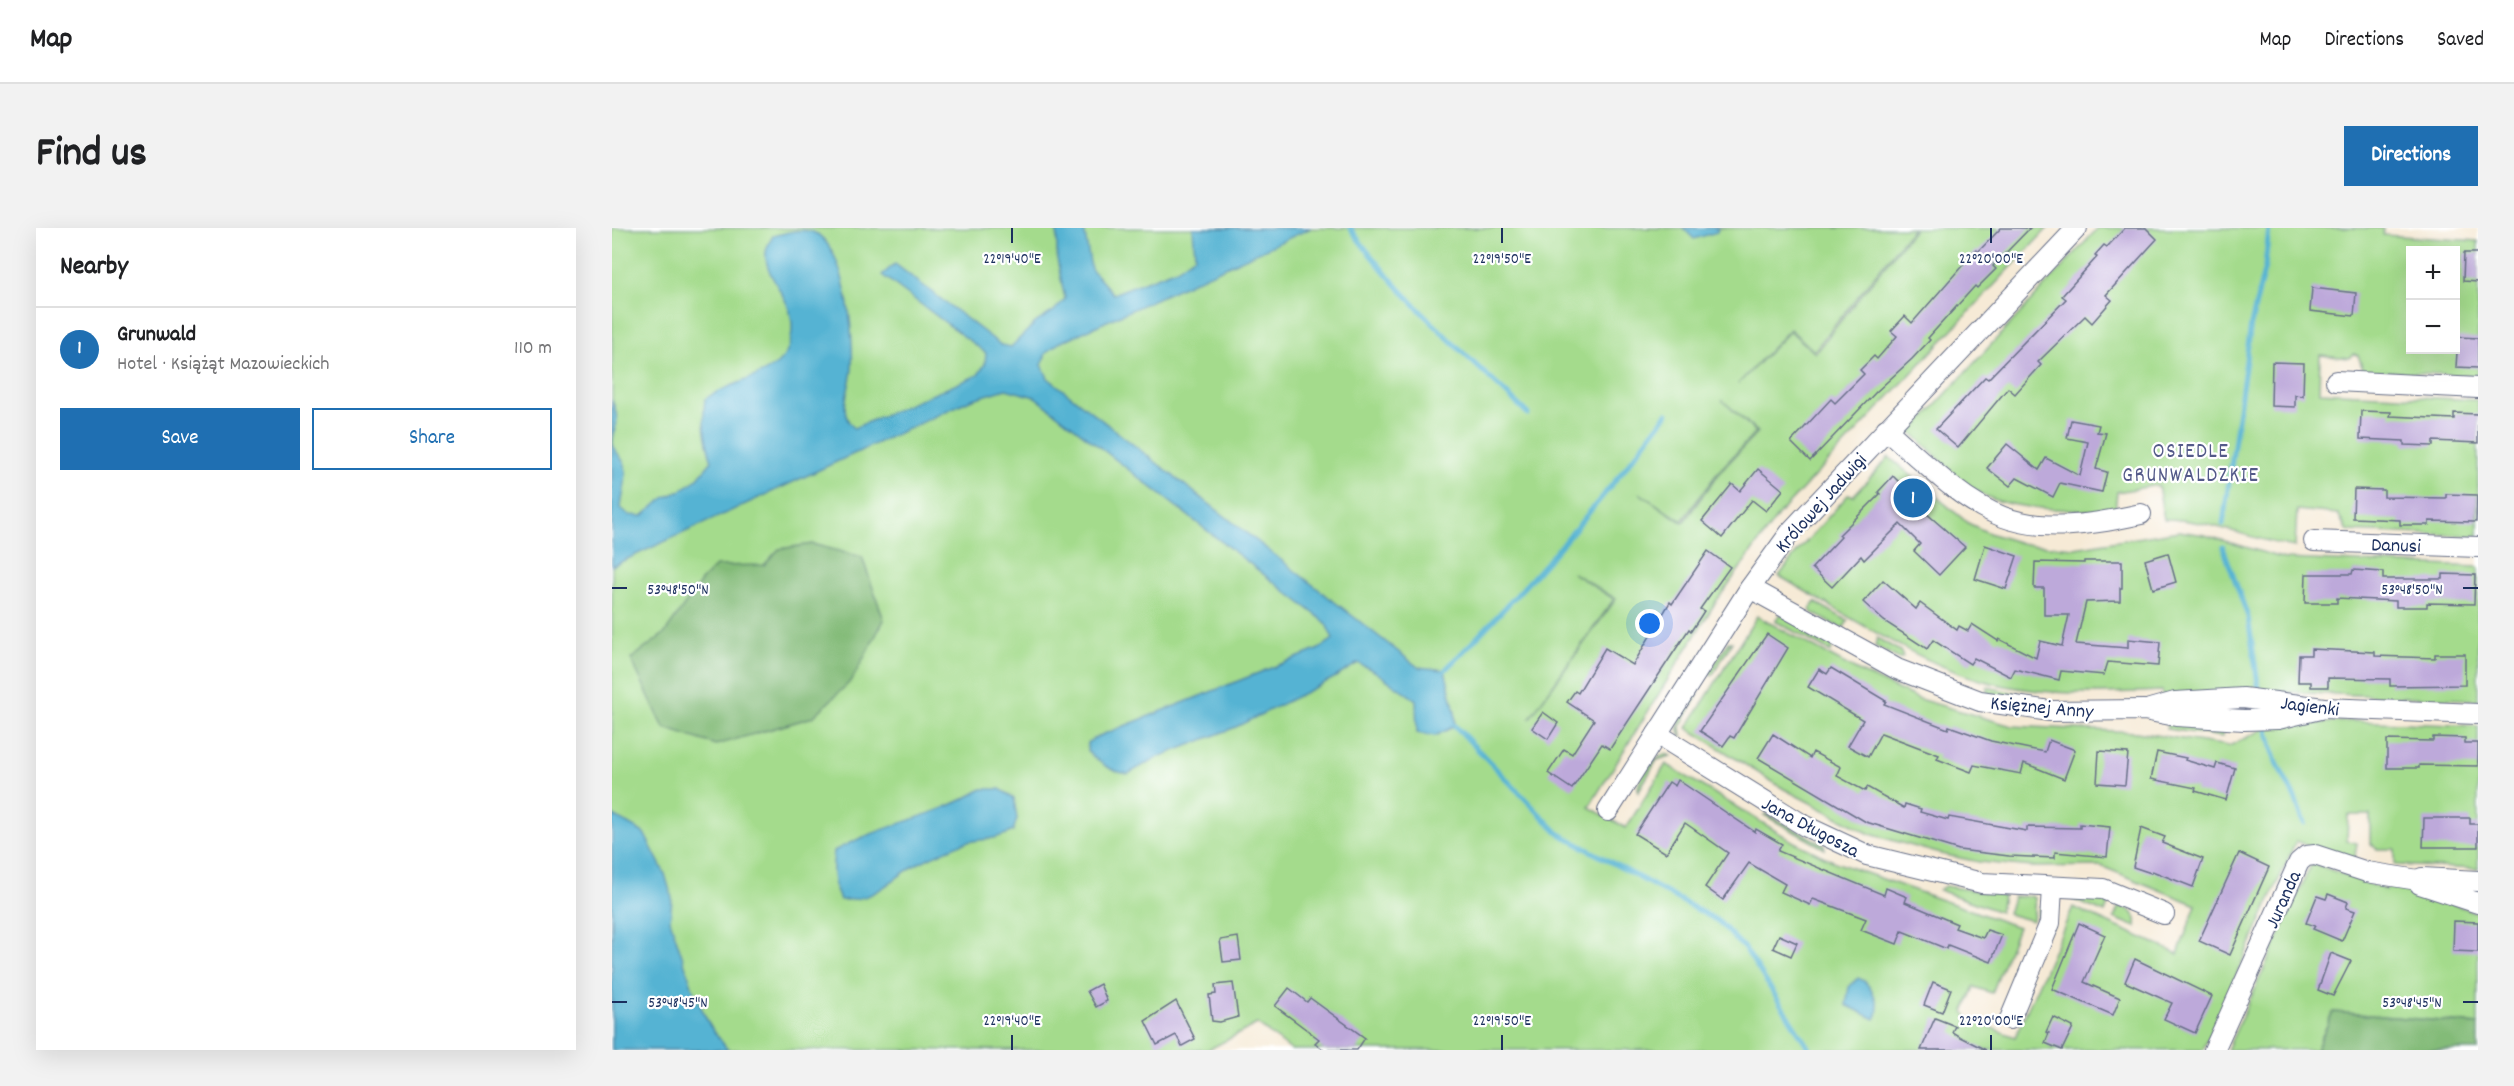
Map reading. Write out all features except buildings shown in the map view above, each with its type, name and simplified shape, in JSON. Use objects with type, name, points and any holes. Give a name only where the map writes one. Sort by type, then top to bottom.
[{"type":"street","name":"Królowej Jadwigi","points":[[1608,811],[1750,588],[1792,530],[2077,228]]},
{"type":"street","points":[[2336,381],[2478,388]]},
{"type":"street","points":[[1886,429],[1959,495],[2009,520],[2069,527],[2141,514]]},
{"type":"street","name":"Danusi","points":[[2314,541],[2478,547]]},
{"type":"street","name":"Księżnej Anny","points":[[1750,588],[1897,669],[1980,701],[2050,711],[2144,710]]},
{"type":"street","name":"Jagienki","points":[[2144,710],[2175,702],[2243,698],[2324,708],[2478,714]]},
{"type":"street","name":"Jana Długosza","points":[[1657,734],[1805,826],[1867,855],[1982,883],[2052,887],[2083,886],[2103,889],[2164,914]]},
{"type":"street","name":"Juranda","points":[[2214,1050],[2299,862],[2306,856],[2315,855],[2367,872],[2418,880],[2422,878],[2478,881]]},
{"type":"street","name":"Juranda","points":[[2418,880],[2420,884],[2478,903]]},
{"type":"street","points":[[2010,1019],[2050,923],[2052,887]]},
{"type":"green space","points":[[612,228],[1913,228],[1814,351],[1790,329],[1738,384],[1790,331],[1815,353],[1915,228],[2048,228],[1779,514],[1715,603],[1589,807],[1626,828],[1666,764],[1794,842],[1835,862],[2018,927],[1992,993],[1974,987],[1964,1011],[1968,1019],[2015,1037],[2073,907],[2178,954],[2196,905],[2101,866],[2033,867],[1979,862],[1870,834],[1784,789],[1687,728],[1757,616],[1858,671],[1919,699],[2012,726],[2136,732],[2229,746],[2262,730],[2263,727],[2350,721],[2478,726],[2478,869],[2395,865],[2395,849],[2377,849],[2370,843],[2370,815],[2348,815],[2347,841],[2357,843],[2354,862],[2296,841],[2203,1050],[1291,1050],[1257,1024],[1208,1050],[612,1050]],"holes":[[[1722,400],[1758,432],[1719,473],[1683,523],[1639,493],[1682,521],[1718,472],[1756,432]],[[1573,573],[1616,599],[1529,719],[1614,599]]]},
{"type":"green space","points":[[2098,228],[2383,228],[2383,235],[2478,241],[2478,376],[2363,370],[2358,355],[2353,354],[2350,358],[2320,355],[2319,392],[2478,400],[2478,536],[2347,531],[2338,514],[2297,510],[2295,547],[2197,522],[2164,519],[2158,485],[2117,492],[2115,511],[2050,509],[2001,502],[1979,492],[1958,476],[1911,432]]},
{"type":"green space","points":[[1889,457],[1968,523],[1989,533],[2024,544],[2075,548],[2179,531],[2205,535],[2285,559],[2478,567],[2478,700],[2266,691],[2162,696],[2162,691],[2053,692],[1988,682],[1935,663],[1881,636],[1779,576],[1797,552],[1849,494],[1853,496]]},
{"type":"green space","points":[[812,544],[862,557],[884,620],[852,680],[813,717],[716,745],[664,728],[631,659],[665,633],[701,581],[716,566],[764,565],[779,549]]},
{"type":"green space","points":[[1815,602],[1848,621],[1844,627],[1841,628],[1812,613],[1810,609]]},
{"type":"green space","points":[[1780,614],[1833,642],[1831,652],[1775,621]]},
{"type":"green space","points":[[1877,638],[1900,651],[1903,657],[1899,659],[1875,646]]},
{"type":"green space","points":[[1728,642],[1732,642],[1712,676],[1709,672]]},
{"type":"green space","points":[[1987,687],[2030,696],[2029,699],[1987,693]]},
{"type":"green space","points":[[1699,693],[1681,726],[1682,738],[1679,732],[1680,720],[1695,694]]},
{"type":"green space","points":[[2167,723],[2224,727],[2223,737],[2167,729]]},
{"type":"green space","points":[[1665,754],[1671,756],[1657,760],[1638,792],[1646,770],[1655,760]]},
{"type":"green space","points":[[1767,814],[1824,845],[1825,849],[1764,815]]},
{"type":"green space","points":[[2312,863],[2386,890],[2390,882],[2478,913],[2478,1024],[2333,1012],[2316,1050],[2227,1050]]},
{"type":"green space","points":[[1945,886],[2003,895],[2000,912],[1939,890]]},
{"type":"green space","points":[[2031,896],[2035,898],[2033,921],[2008,914],[2013,897]]},
{"type":"green space","points":[[2071,896],[2099,898],[2109,902],[2105,913],[2069,898]]},
{"type":"green space","points":[[2042,906],[2039,930],[2013,991],[2008,994],[2037,925],[2039,907]]},
{"type":"green space","points":[[2119,906],[2133,913],[2136,927],[2114,918]]},
{"type":"green space","points":[[2333,1012],[2478,1024],[2478,1050],[2316,1050]]},
{"type":"water","points":[[1057,228],[1084,228],[1091,269],[1113,294],[1177,269],[1195,256],[1193,228],[1311,228],[1059,343],[1046,353],[1042,365],[1048,378],[1418,667],[1445,670],[1455,712],[1455,726],[1435,736],[1417,733],[1416,700],[1374,671],[1358,663],[1334,678],[1236,727],[1156,758],[1128,774],[1101,763],[1087,751],[1088,743],[1094,738],[1319,649],[1333,639],[1325,622],[1035,397],[1006,389],[970,400],[612,566],[612,400],[617,418],[613,445],[626,471],[621,508],[629,515],[642,516],[664,498],[680,491],[697,479],[712,461],[705,430],[705,399],[769,369],[777,364],[787,352],[792,328],[790,311],[769,270],[766,258],[773,236],[798,231],[813,232],[825,241],[834,255],[841,273],[850,315],[852,368],[845,408],[849,422],[854,428],[978,375],[985,364],[986,353],[882,275],[895,264],[1001,345],[1011,347],[1035,323],[1054,311],[1065,299],[1057,259]]},
{"type":"water","points":[[1683,228],[1718,228],[1717,232],[1694,239]]},
{"type":"water","points":[[982,789],[1000,789],[1014,798],[1017,819],[1013,831],[958,845],[910,868],[875,893],[865,897],[840,900],[833,876],[834,851],[870,834],[946,807]]},
{"type":"water","points":[[612,815],[644,833],[665,874],[672,898],[670,920],[694,992],[710,1026],[728,1050],[612,1050]]},
{"type":"water","points":[[1858,978],[1863,980],[1871,990],[1877,1002],[1878,1009],[1875,1019],[1846,1005],[1849,987]]},
{"type":"waterway","points":[[1350,228],[1369,254],[1412,302],[1528,414]]},
{"type":"waterway","points":[[2223,524],[2251,324],[2265,266],[2269,228]]},
{"type":"waterway","points":[[1445,670],[1560,546],[1667,414]]},
{"type":"waterway","points":[[2223,547],[2248,617],[2259,690]]},
{"type":"waterway","points":[[1455,726],[1558,833],[1718,921],[1746,950],[1810,1050]]},
{"type":"waterway","points":[[2267,728],[2275,759],[2295,798],[2304,823]]},
{"type":"place","name":"Grunwald","points":[[1913,498]]},
{"type":"district","name":"OSIEDLE GRUNWALDZKIE","points":[[2191,462]]}]
